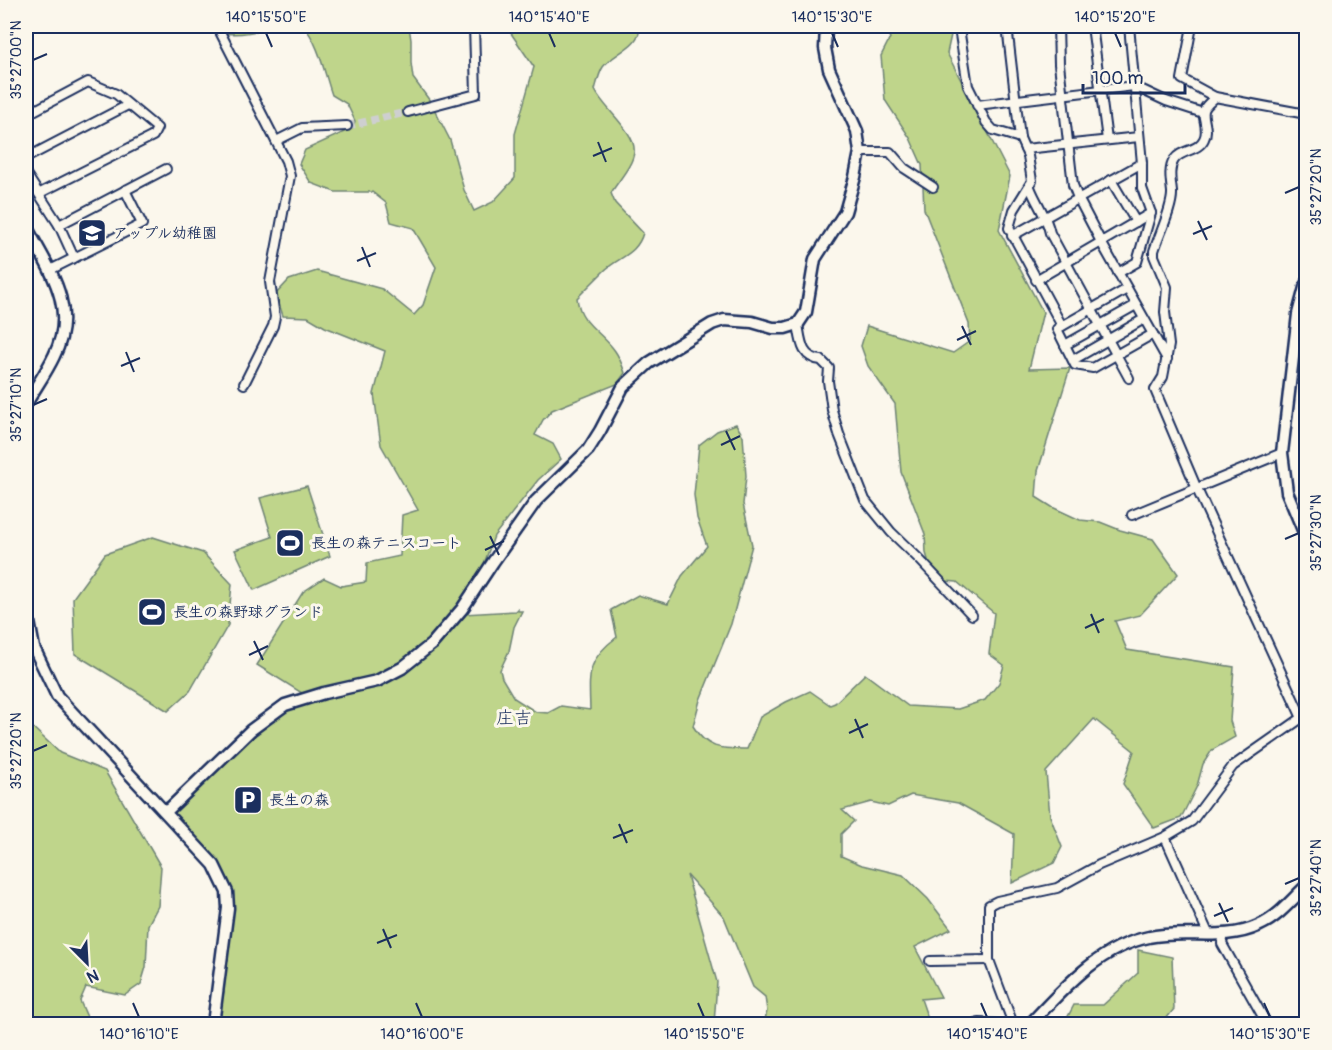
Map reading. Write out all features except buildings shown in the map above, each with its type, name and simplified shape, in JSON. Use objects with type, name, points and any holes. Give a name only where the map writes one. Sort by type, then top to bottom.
[{"type":"street","points":[[218,26],[286,161],[290,176],[270,282],[275,317],[273,326],[244,384]]},
{"type":"street","points":[[408,112],[476,94],[474,26]]},
{"type":"street","points":[[166,812],[252,730],[285,705],[377,681],[402,668],[432,644],[462,609],[536,501],[588,450],[623,387],[649,363],[712,324],[724,320],[785,328],[798,324],[806,312],[815,259],[841,220],[860,152],[857,131],[829,69],[825,48],[826,26]]},
{"type":"street","points":[[960,26],[968,86],[986,122],[993,129],[1020,138]]},
{"type":"street","points":[[1007,26],[1020,138],[1032,173],[1030,187],[1011,215],[1009,228],[1062,326]]},
{"type":"street","points":[[1058,26],[1062,94],[1073,185],[1101,242],[1167,361]]},
{"type":"street","points":[[1092,26],[1107,140]]},
{"type":"street","points":[[1118,273],[1137,262],[1151,220],[1151,213],[1142,188],[1142,163],[1129,26]]},
{"type":"street","points":[[1192,26],[1182,79],[1215,97],[1306,114]]},
{"type":"street","points":[[26,115],[88,82],[116,94],[157,128],[153,136],[40,193]]},
{"type":"street","points":[[977,105],[1134,86],[1166,101],[1203,113]]},
{"type":"street","points":[[1013,1024],[989,960],[989,905],[997,901],[1057,888],[1099,865],[1165,837],[1192,821],[1233,766],[1304,717],[1197,489],[1155,390],[1160,385],[1169,345],[1165,312],[1167,287],[1154,251],[1172,194],[1170,179],[1173,161],[1179,155],[1197,148],[1203,142],[1208,131],[1203,113],[1204,108],[1215,97]]},
{"type":"street","points":[[26,158],[128,105]]},
{"type":"street","points":[[276,141],[302,128],[347,126]]},
{"type":"street","points":[[1025,150],[1139,137]]},
{"type":"street","points":[[860,152],[890,152],[904,168],[933,187]]},
{"type":"street","points":[[1012,236],[1142,163]]},
{"type":"street","points":[[59,225],[166,169]]},
{"type":"street","points":[[26,174],[59,225],[74,258]]},
{"type":"street","points":[[1111,180],[1136,222]]},
{"type":"street","points":[[1030,187],[1047,217],[1050,233],[1129,378]]},
{"type":"street","points":[[50,270],[142,224],[125,190]]},
{"type":"street","points":[[1036,279],[1151,213]]},
{"type":"street","points":[[26,226],[50,270],[63,302],[64,326],[54,356],[26,404]]},
{"type":"street","points":[[1306,284],[1298,314],[1282,453],[1287,492],[1306,537]]},
{"type":"street","points":[[26,285],[28,289],[26,291]]},
{"type":"street","points":[[1128,289],[1057,329],[1072,360],[1075,365],[1093,368],[1153,334]]},
{"type":"street","points":[[1065,345],[1136,305]]},
{"type":"street","points":[[1072,360],[1144,319]]},
{"type":"street","points":[[798,324],[805,352],[812,359],[821,360],[829,368],[828,381],[832,410],[846,454],[865,500],[891,532],[972,615]]},
{"type":"street","points":[[1132,515],[1282,453]]},
{"type":"street","points":[[26,606],[30,648],[63,703],[214,865],[227,892],[228,908],[213,1024]]},
{"type":"street","points":[[1165,837],[1208,933]]},
{"type":"street","points":[[1030,1024],[1082,971],[1123,947],[1149,937],[1224,934],[1246,930],[1268,921],[1306,886]]},
{"type":"street","points":[[1224,934],[1222,944],[1267,1024]]},
{"type":"street","points":[[930,961],[989,960]]},
{"type":"street","points":[[974,1024],[998,1024]]},
{"type":"green space","points":[[194,26],[272,26],[262,30],[233,34],[214,32]]},
{"type":"green space","points":[[303,26],[409,26],[413,78],[430,101],[450,140],[464,190],[474,211],[493,202],[515,178],[515,134],[534,67],[506,26],[640,26],[636,39],[603,67],[595,90],[625,129],[634,145],[631,162],[611,193],[615,203],[643,233],[632,251],[609,266],[577,298],[582,315],[610,344],[620,359],[625,373],[617,384],[552,410],[543,420],[535,435],[553,444],[561,459],[538,480],[494,536],[464,614],[516,611],[518,609],[522,611],[514,627],[509,651],[500,670],[514,698],[536,712],[548,713],[561,706],[590,710],[589,687],[592,669],[600,653],[617,637],[611,610],[638,595],[668,604],[682,576],[707,546],[697,518],[694,495],[699,445],[717,431],[736,424],[743,436],[746,476],[743,504],[752,545],[731,624],[700,700],[693,726],[698,734],[710,744],[730,749],[747,749],[760,717],[810,691],[830,705],[835,703],[865,674],[908,706],[958,709],[985,700],[999,683],[1004,665],[989,654],[994,613],[957,582],[934,580],[926,553],[925,534],[901,472],[895,404],[868,366],[861,346],[867,326],[953,353],[970,341],[969,324],[924,209],[922,165],[910,138],[885,100],[881,56],[890,38],[883,26],[953,26],[947,53],[1010,176],[999,230],[1043,312],[1029,369],[1070,368],[1038,471],[1036,497],[1080,520],[1100,522],[1153,539],[1178,574],[1140,615],[1115,621],[1127,650],[1234,667],[1230,721],[1235,737],[1212,750],[1203,764],[1197,786],[1181,818],[1154,828],[1123,784],[1134,751],[1094,719],[1046,772],[1050,816],[1062,847],[1054,863],[1012,883],[1014,834],[958,803],[911,795],[888,806],[871,802],[842,810],[854,821],[841,834],[841,856],[862,865],[903,875],[928,899],[951,929],[915,947],[941,997],[921,999],[929,1022],[917,1024],[764,1024],[767,1011],[765,997],[753,987],[724,917],[687,875],[717,982],[714,1024],[217,1024],[224,991],[230,897],[171,811],[264,723],[288,708],[308,702],[302,693],[257,665],[303,592],[324,578],[341,586],[366,582],[367,563],[400,556],[402,515],[418,510],[381,445],[374,394],[385,351],[325,327],[308,317],[283,316],[276,294],[289,280],[317,271],[382,289],[414,315],[423,305],[436,267],[413,228],[391,222],[386,203],[372,192],[335,192],[311,183],[299,164],[305,150],[353,128],[355,121],[347,104],[332,95],[317,49]]},
{"type":"green space","name":"長生の森テニスコート","points":[[307,486],[330,556],[254,590],[235,550],[272,537],[260,498]]},
{"type":"green space","name":"長生の森野球グランド","points":[[153,537],[203,553],[232,584],[228,625],[190,691],[168,711],[75,654],[73,598],[105,554]]},
{"type":"green space","points":[[29,724],[60,753],[105,771],[161,867],[158,906],[148,925],[146,967],[141,984],[125,995],[86,987],[80,1001],[90,1024],[26,1024],[26,809],[31,783]]},
{"type":"green space","points":[[1138,950],[1172,957],[1174,1009],[1162,1024],[1064,1024],[1074,1005],[1103,1005],[1138,973]]},
{"type":"tunnel","points":[[347,126],[408,112]]},
{"type":"place","name":"アップル幼稚園","points":[[92,233]]},
{"type":"place","name":"長生の森テニスコート","points":[[290,543]]},
{"type":"place","name":"長生の森野球グランド","points":[[152,612]]},
{"type":"place","name":"長生の森","points":[[248,800]]},
{"type":"district","name":"庄吉","points":[[514,718]]}]
